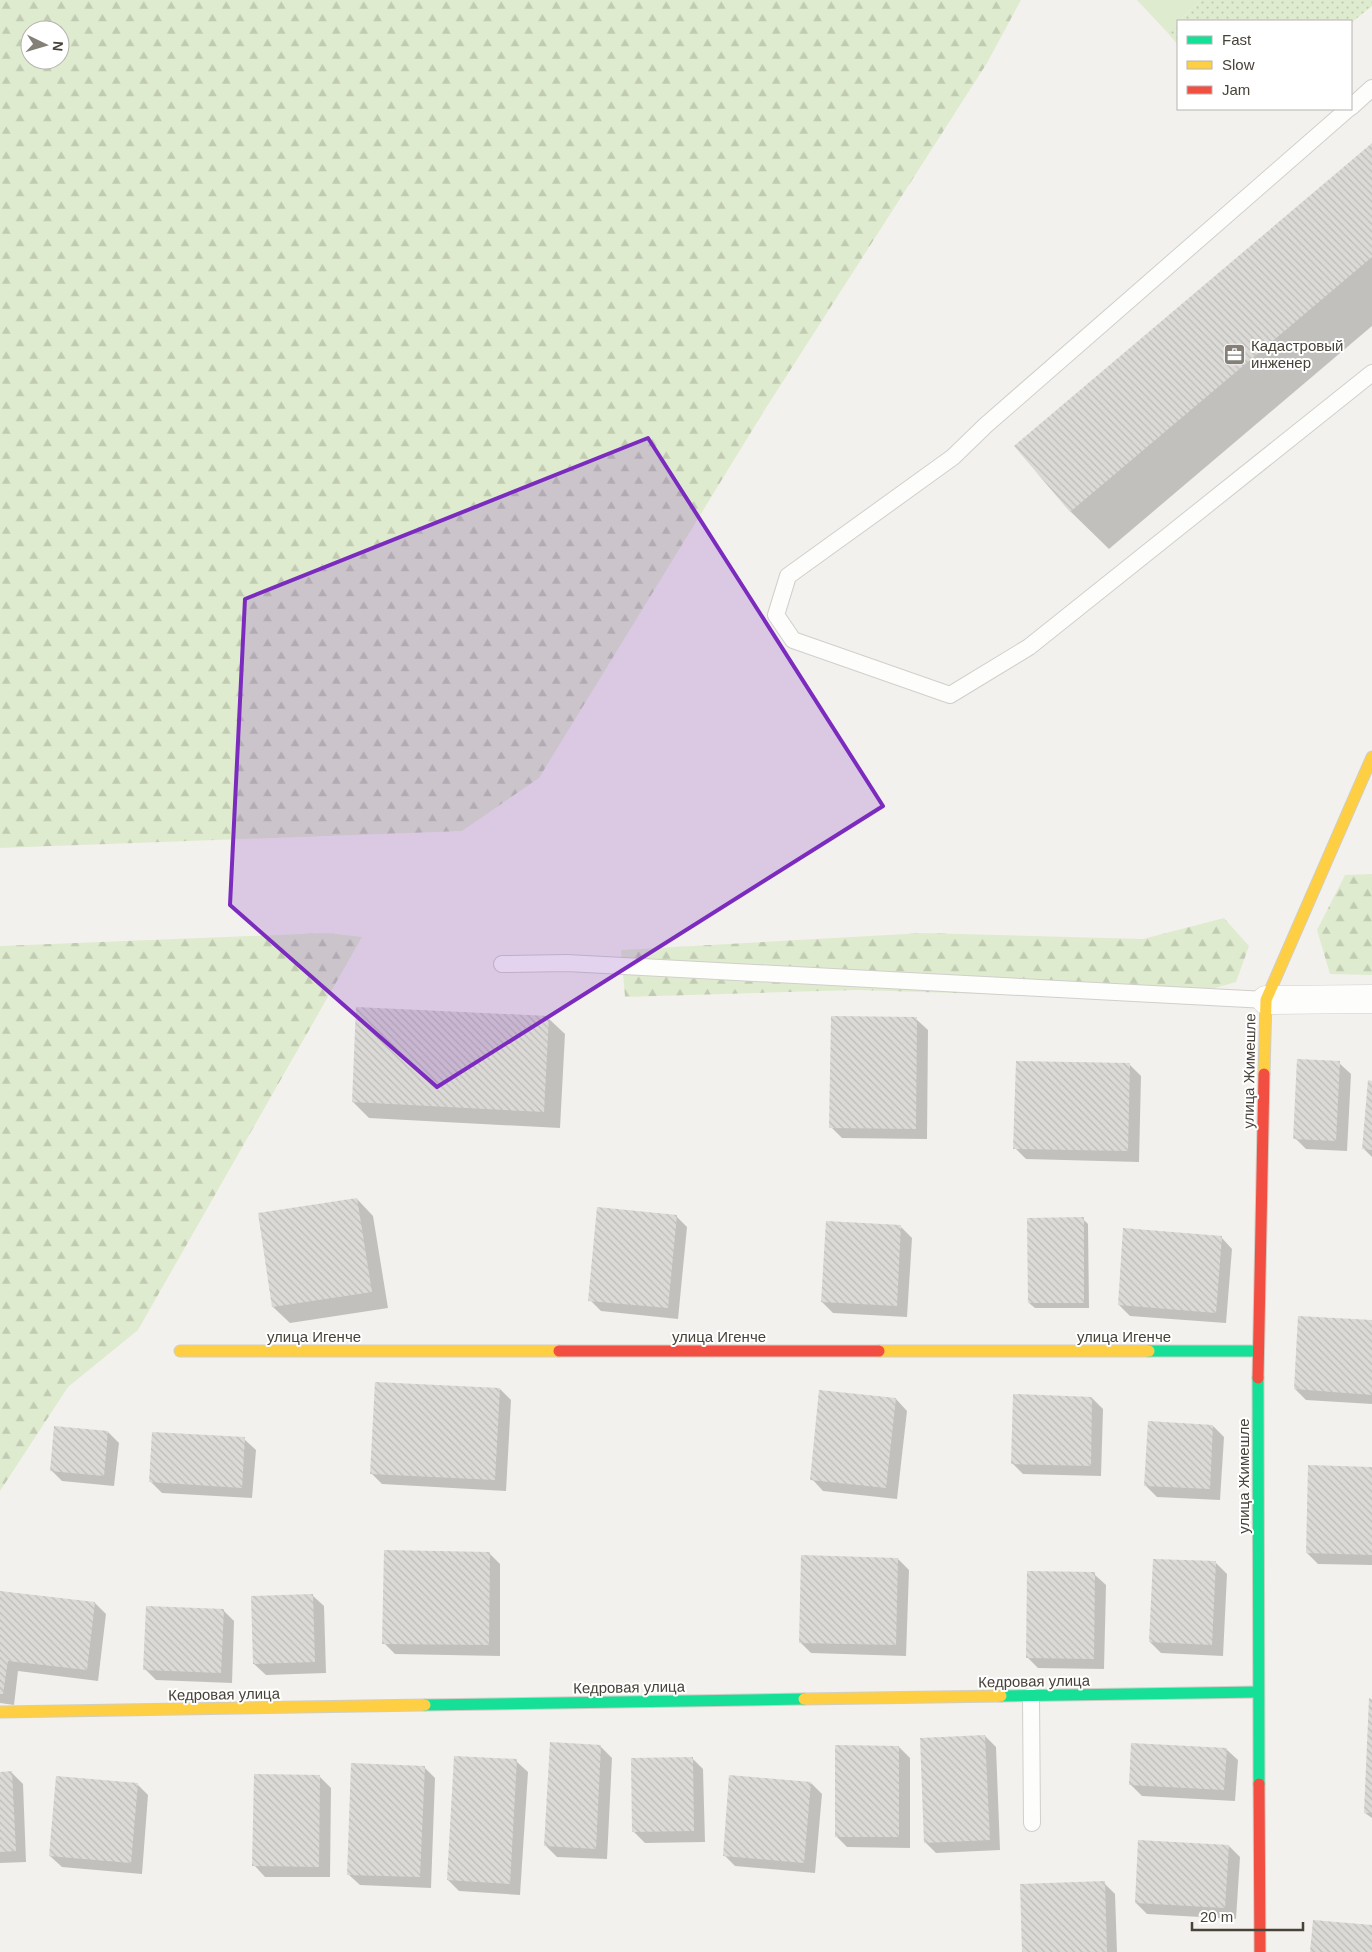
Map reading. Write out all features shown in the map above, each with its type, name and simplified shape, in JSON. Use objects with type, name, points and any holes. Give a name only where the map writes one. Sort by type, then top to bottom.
[{"type":"street","points":[[1372,757],[1266,1000],[1372,999]]},
{"type":"street","name":"улица Жимешле","points":[[1260,1952],[1258,1352],[1266,1000]]},
{"type":"street","name":"улица Игенче","points":[[180,1352],[1258,1352]]},
{"type":"street","name":"Кедровая улица","points":[[0,1712],[1258,1692]]},
{"type":"lane","points":[[1352,106],[1372,88]]},
{"type":"lane","points":[[1348,110],[986,426],[953,458],[788,576],[776,614],[793,640],[950,695],[1029,646],[1372,373]]},
{"type":"lane","points":[[502,964],[567,963],[1266,1000]]},
{"type":"lane","points":[[1031,1696],[1032,1823]]},
{"type":"highlighted area","points":[[648,438],[883,806],[437,1087],[230,905],[245,599]]},
{"type":"green space","points":[[0,0],[1021,0],[987,63],[764,411],[539,778],[462,831],[0,848]]},
{"type":"green space","points":[[1137,0],[1201,0],[1180,20],[1177,20],[1177,23],[1167,32]]},
{"type":"green space","points":[[1201,0],[1372,0],[1372,6],[1352,22],[1352,20],[1180,20]]},
{"type":"green space","points":[[1177,22],[1177,44],[1167,32]]},
{"type":"green space","points":[[1372,874],[1372,975],[1330,974],[1317,930],[1345,875]]},
{"type":"green space","points":[[1224,918],[1249,946],[1236,982],[1174,1000],[857,990],[625,997],[621,950],[924,933],[1143,939]]},
{"type":"green space","points":[[327,933],[362,937],[138,1330],[68,1387],[0,1491],[0,946]]},
{"type":"building","points":[[1372,143],[1372,257],[1070,512],[1014,446]]},
{"type":"building","points":[[356,1007],[549,1016],[544,1112],[352,1102]]},
{"type":"building","points":[[831,1016],[917,1017],[916,1129],[829,1128]]},
{"type":"building","points":[[1297,1059],[1340,1061],[1336,1141],[1293,1139]]},
{"type":"building","points":[[1016,1061],[1130,1063],[1128,1151],[1013,1149]]},
{"type":"building","points":[[1368,1080],[1372,1081],[1372,1150],[1362,1149]]},
{"type":"building","points":[[357,1198],[372,1292],[272,1307],[258,1213]]},
{"type":"building","points":[[597,1207],[677,1215],[668,1308],[588,1301]]},
{"type":"building","points":[[1084,1217],[1084,1303],[1028,1303],[1027,1218]]},
{"type":"building","points":[[826,1221],[901,1225],[897,1306],[821,1302]]},
{"type":"building","points":[[1123,1228],[1222,1236],[1216,1313],[1118,1305]]},
{"type":"building","points":[[1298,1316],[1372,1320],[1372,1395],[1294,1389]]},
{"type":"building","points":[[375,1382],[500,1388],[495,1480],[370,1474]]},
{"type":"building","points":[[819,1390],[896,1398],[886,1488],[810,1480]]},
{"type":"building","points":[[1013,1394],[1092,1397],[1091,1466],[1011,1464]]},
{"type":"building","points":[[1148,1421],[1213,1425],[1210,1489],[1144,1486]]},
{"type":"building","points":[[54,1426],[108,1431],[104,1476],[50,1471]]},
{"type":"building","points":[[152,1432],[245,1437],[242,1488],[149,1482]]},
{"type":"building","points":[[1308,1465],[1372,1467],[1372,1555],[1306,1553]]},
{"type":"building","points":[[384,1550],[490,1552],[489,1645],[382,1644]]},
{"type":"building","points":[[801,1555],[898,1558],[896,1645],[799,1643]]},
{"type":"building","points":[[1153,1559],[1216,1561],[1212,1645],[1149,1642]]},
{"type":"building","points":[[1027,1571],[1095,1572],[1094,1659],[1026,1658]]},
{"type":"building","points":[[0,1591],[95,1602],[87,1670],[8,1661],[3,1694],[0,1694]]},
{"type":"building","points":[[313,1594],[315,1662],[253,1664],[251,1596]]},
{"type":"building","points":[[146,1606],[224,1609],[221,1673],[143,1670]]},
{"type":"building","points":[[1369,1698],[1372,1699],[1372,1813],[1364,1813]]},
{"type":"building","points":[[985,1735],[990,1840],[924,1843],[920,1738]]},
{"type":"building","points":[[550,1742],[601,1745],[596,1849],[544,1846]]},
{"type":"building","points":[[1131,1743],[1227,1748],[1224,1790],[1129,1785]]},
{"type":"building","points":[[835,1745],[899,1746],[899,1837],[835,1837]]},
{"type":"building","points":[[454,1756],[517,1759],[510,1884],[447,1880]]},
{"type":"building","points":[[693,1757],[694,1831],[632,1832],[631,1758]]},
{"type":"building","points":[[351,1763],[425,1766],[420,1877],[347,1875]]},
{"type":"building","points":[[12,1771],[16,1851],[0,1852],[0,1772]]},
{"type":"building","points":[[254,1774],[320,1775],[319,1867],[252,1866]]},
{"type":"building","points":[[729,1775],[811,1782],[804,1863],[723,1856]]},
{"type":"building","points":[[56,1776],[138,1783],[131,1863],[49,1856]]},
{"type":"building","points":[[1138,1840],[1229,1845],[1225,1908],[1135,1903]]},
{"type":"building","points":[[1105,1881],[1107,1952],[1022,1952],[1020,1884]]},
{"type":"building","points":[[1313,1920],[1372,1925],[1372,1952],[1310,1952]]},
{"type":"traffic: fast","points":[[1149,1351],[1258,1351]]},
{"type":"traffic: fast","points":[[1258,1378],[1259,1784]]},
{"type":"traffic: fast","points":[[1001,1696],[1258,1692]]},
{"type":"traffic: fast","points":[[425,1705],[804,1699]]},
{"type":"traffic: slow","points":[[1264,1074],[1266,1000],[1372,757]]},
{"type":"traffic: slow","points":[[180,1351],[559,1351]]},
{"type":"traffic: slow","points":[[879,1351],[1149,1351]]},
{"type":"traffic: slow","points":[[804,1699],[1001,1696]]},
{"type":"traffic: slow","points":[[0,1712],[425,1705]]},
{"type":"traffic: jam","points":[[1258,1378],[1264,1074]]},
{"type":"traffic: jam","points":[[559,1351],[879,1351]]},
{"type":"traffic: jam","points":[[1259,1784],[1260,1952]]},
{"type":"place","name":"Кадастровый инженер","points":[[1235,354]]}]
